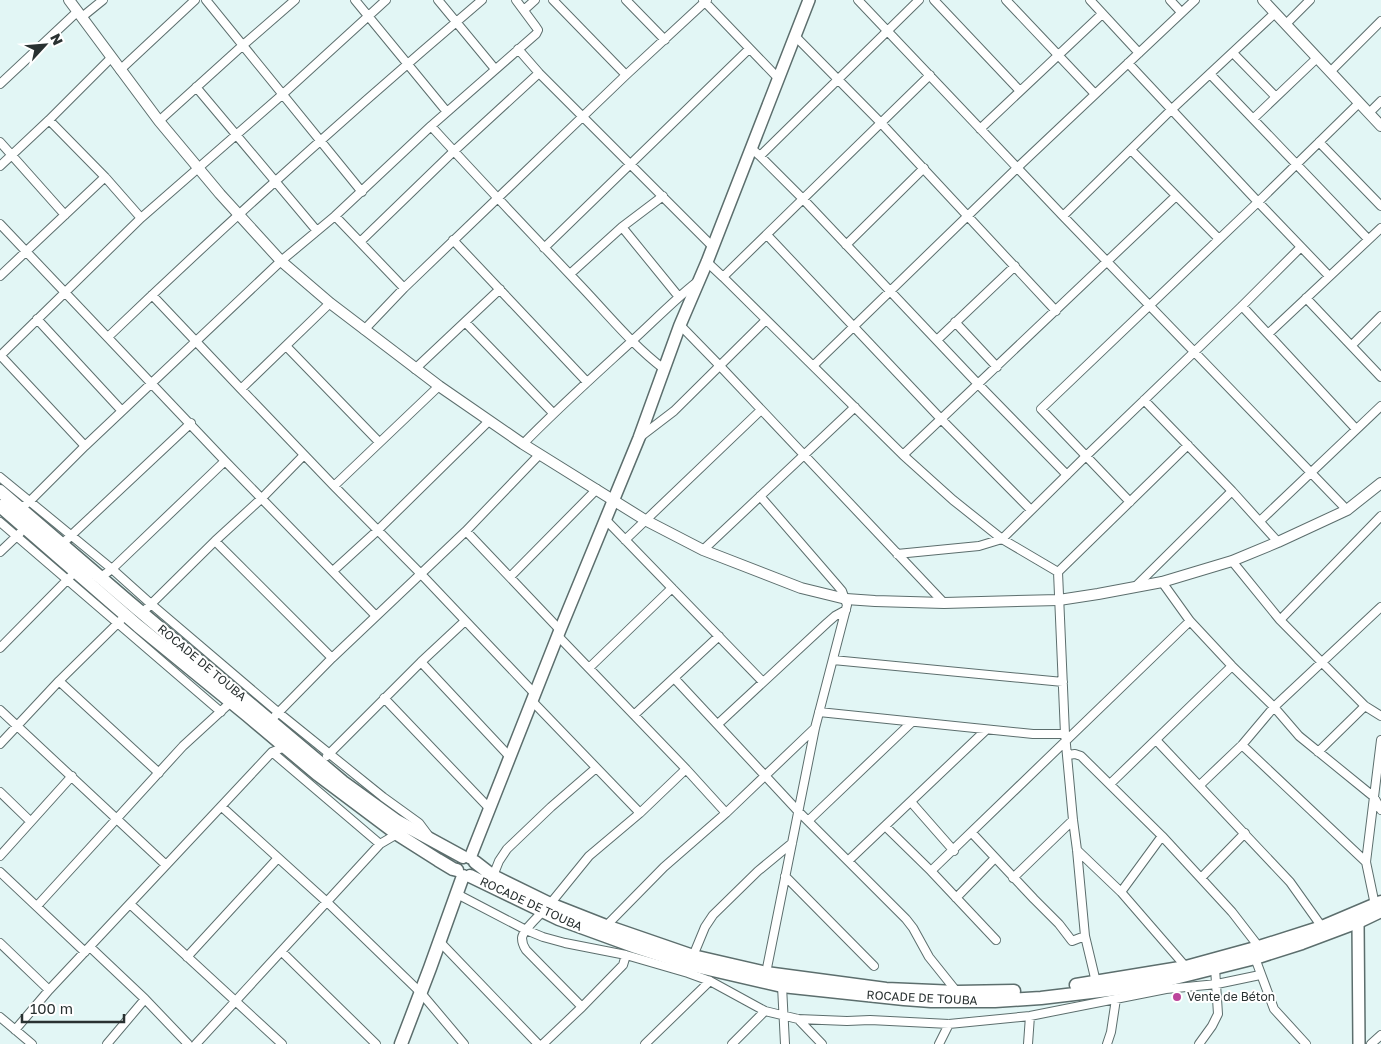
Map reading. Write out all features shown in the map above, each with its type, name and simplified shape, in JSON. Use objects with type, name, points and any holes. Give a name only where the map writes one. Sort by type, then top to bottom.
[{"type":"main road","points":[[470,859],[559,633],[639,438],[680,325],[712,246],[756,152],[778,78],[808,0]]},
{"type":"main road","name":"ROCADE DE TOUBA","points":[[0,491],[24,505],[67,540],[101,577],[146,608],[233,688],[274,717],[325,758],[343,782],[397,821],[432,841],[470,859],[493,876],[546,908],[606,926],[691,965],[886,989],[957,992],[1048,989],[1186,967],[1302,943],[1379,906]]},
{"type":"main road","name":"ROCADE DE TOUBA","points":[[0,506],[21,532],[122,619],[231,702],[342,794],[397,834],[453,869],[546,908],[596,933],[691,965],[782,986],[904,999],[995,1001],[1042,998],[1125,988],[1215,968],[1322,927],[1358,917]]},
{"type":"main road","points":[[464,874],[473,874],[476,868],[470,859]]},
{"type":"main road","points":[[401,1044],[464,874],[458,862],[470,859]]},
{"type":"main road","points":[[1358,917],[1359,1044]]},
{"type":"street","points":[[69,0],[159,121],[238,215],[281,261],[330,303],[439,386],[489,421],[539,455],[645,520],[703,550],[801,588],[846,599],[944,603],[1059,600],[1098,594],[1162,582],[1232,561],[1347,510],[1379,488]]},
{"type":"street","points":[[0,84],[80,14],[103,0]]},
{"type":"street","points":[[120,70],[195,0]]},
{"type":"street","points":[[206,0],[362,192]]},
{"type":"street","points":[[159,121],[296,0]]},
{"type":"street","points":[[354,0],[447,112]]},
{"type":"street","points":[[85,446],[0,355],[141,218],[283,94],[386,0]]},
{"type":"street","points":[[438,0],[495,69]]},
{"type":"street","points":[[108,337],[320,141],[406,64],[482,0]]},
{"type":"street","points":[[0,477],[24,505],[281,261],[362,192],[431,126],[536,34],[538,30],[516,0]]},
{"type":"street","points":[[524,10],[535,0]]},
{"type":"street","points":[[553,0],[626,75]]},
{"type":"street","points":[[626,0],[665,40]]},
{"type":"street","points":[[858,0],[1062,216],[1347,510]]},
{"type":"street","points":[[919,0],[838,79],[756,152],[1067,475]]},
{"type":"street","points":[[934,0],[1020,91]]},
{"type":"street","points":[[1006,0],[1095,94]]},
{"type":"street","points":[[1090,0],[1139,52]]},
{"type":"street","points":[[1170,0],[1181,12]]},
{"type":"street","points":[[813,366],[1017,168],[1195,0]]},
{"type":"street","points":[[1263,0],[1381,126]]},
{"type":"street","points":[[1286,24],[1310,0]]},
{"type":"street","points":[[364,330],[453,240],[705,1],[778,78]]},
{"type":"street","points":[[1062,216],[1171,110],[1275,13]]},
{"type":"street","points":[[980,129],[1102,14]]},
{"type":"street","points":[[1330,72],[1381,21]]},
{"type":"street","points":[[795,36],[924,168],[1056,311]]},
{"type":"street","points":[[518,49],[539,73],[712,246]]},
{"type":"street","points":[[544,248],[750,49]]},
{"type":"street","points":[[1233,53],[1276,97]]},
{"type":"street","points":[[0,166],[111,58]]},
{"type":"street","points":[[1253,119],[1317,58]]},
{"type":"street","points":[[1128,63],[1329,276]]},
{"type":"street","points":[[360,242],[454,151],[539,73]]},
{"type":"street","points":[[1210,74],[1368,239]]},
{"type":"street","points":[[723,277],[930,75]]},
{"type":"street","points":[[196,87],[317,231]]},
{"type":"street","points":[[1369,113],[1381,101]]},
{"type":"street","points":[[1130,502],[1041,409],[1359,103]]},
{"type":"street","points":[[49,120],[105,177],[141,218]]},
{"type":"street","points":[[431,126],[633,341],[664,369]]},
{"type":"street","points":[[0,142],[65,215]]},
{"type":"street","points":[[1319,142],[1381,206]]},
{"type":"street","points":[[1131,150],[1219,239]]},
{"type":"street","points":[[846,245],[924,168]]},
{"type":"street","points":[[0,276],[105,177]]},
{"type":"street","points":[[570,274],[622,226],[663,196]]},
{"type":"street","points":[[903,455],[1176,196]]},
{"type":"street","points":[[335,216],[404,288]]},
{"type":"street","points":[[0,224],[225,461],[376,616]]},
{"type":"street","points":[[622,226],[679,297]]},
{"type":"street","points":[[1268,334],[1381,228]]},
{"type":"street","points":[[767,235],[941,419],[1031,510]]},
{"type":"street","points":[[453,240],[587,382]]},
{"type":"street","points":[[897,554],[979,546],[1002,539],[1301,247]]},
{"type":"street","points":[[707,262],[903,455],[953,500],[1002,539],[1058,572]]},
{"type":"street","points":[[937,340],[1015,266]]},
{"type":"street","points":[[523,444],[553,413],[699,280]]},
{"type":"street","points":[[415,368],[500,289]]},
{"type":"street","points":[[152,295],[304,455],[421,574],[534,697],[596,768],[640,812]]},
{"type":"street","points":[[1306,298],[1381,377]]},
{"type":"street","points":[[241,389],[330,303]]},
{"type":"street","points":[[1242,306],[1356,429]]},
{"type":"street","points":[[1352,345],[1381,316]]},
{"type":"street","points":[[37,319],[122,411]]},
{"type":"street","points":[[639,438],[674,411],[766,320]]},
{"type":"street","points":[[466,322],[553,413]]},
{"type":"street","points":[[955,322],[997,366]]},
{"type":"street","points":[[680,325],[944,603]]},
{"type":"street","points":[[286,346],[379,442]]},
{"type":"street","points":[[334,486],[439,386]]},
{"type":"street","points":[[1144,400],[1232,491],[1278,542]]},
{"type":"street","points":[[1260,521],[1381,406]]},
{"type":"street","points":[[703,550],[855,407]]},
{"type":"street","points":[[625,540],[761,410]]},
{"type":"street","points":[[333,571],[378,530],[489,421]]},
{"type":"street","points":[[191,424],[67,540],[112,569],[146,608],[215,540],[262,498],[304,455]]},
{"type":"street","points":[[1096,982],[1086,936],[1073,820],[1066,737],[1058,572],[1188,446]]},
{"type":"street","points":[[274,717],[332,658],[466,531],[539,455]]},
{"type":"street","points":[[101,577],[112,569],[225,461]]},
{"type":"street","points":[[510,577],[597,489]]},
{"type":"street","points":[[1135,587],[1232,491]]},
{"type":"street","points":[[760,496],[834,580],[846,599],[846,610],[815,728],[766,973]]},
{"type":"street","points":[[1280,620],[1381,516]]},
{"type":"street","points":[[606,520],[762,681]]},
{"type":"street","points":[[0,522],[21,532],[0,552]]},
{"type":"street","points":[[466,531],[510,577],[589,668],[726,813]]},
{"type":"street","points":[[215,540],[332,658]]},
{"type":"street","points":[[1232,561],[1280,620],[1365,706],[1381,716]]},
{"type":"street","points":[[0,648],[71,576]]},
{"type":"street","points":[[1162,582],[1190,621],[1274,707],[1299,736],[1374,797],[1381,810]]},
{"type":"street","points":[[589,668],[672,588]]},
{"type":"street","points":[[1200,785],[1242,745],[1274,707],[1381,607]]},
{"type":"street","points":[[718,724],[762,681],[827,623],[846,610]]},
{"type":"street","points":[[0,744],[59,681],[122,619],[221,712]]},
{"type":"street","points":[[325,758],[384,698],[465,621]]},
{"type":"street","points":[[931,871],[954,851],[1066,737],[1190,621]]},
{"type":"street","points":[[634,715],[719,636]]},
{"type":"street","points":[[833,660],[1063,682]]},
{"type":"street","points":[[421,662],[510,756]]},
{"type":"street","points":[[1110,784],[1232,666]]},
{"type":"street","points":[[674,678],[808,821],[913,928],[929,957],[957,992]]},
{"type":"street","points":[[59,681],[159,773]]},
{"type":"street","points":[[384,698],[490,809]]},
{"type":"street","points":[[37,906],[183,746],[231,702]]},
{"type":"street","points":[[1318,752],[1365,706]]},
{"type":"street","points":[[0,710],[166,865]]},
{"type":"street","points":[[819,712],[1066,737]]},
{"type":"street","points":[[808,821],[912,722]]},
{"type":"street","points":[[606,926],[664,867],[726,813],[815,728]]},
{"type":"street","points":[[848,861],[986,730]]},
{"type":"street","points":[[1156,740],[1290,882],[1322,927]]},
{"type":"street","points":[[1379,906],[1366,862],[1381,740]]},
{"type":"street","points":[[1242,745],[1366,862]]},
{"type":"street","points":[[15,1030],[49,990],[272,752],[285,747]]},
{"type":"street","points":[[272,752],[380,844]]},
{"type":"street","points":[[1068,755],[1075,754],[1081,756],[1162,836],[1232,912],[1257,952],[1260,975],[1274,1009],[1306,1044]]},
{"type":"street","points":[[493,876],[499,861],[507,849],[596,768]]},
{"type":"street","points":[[582,1007],[526,950],[522,939],[526,930],[589,856],[686,769]]},
{"type":"street","points":[[0,856],[72,776]]},
{"type":"street","points":[[0,792],[30,821]]},
{"type":"street","points":[[911,802],[954,851]]},
{"type":"street","points":[[222,807],[328,903],[421,993],[464,1044]]},
{"type":"street","points":[[1013,878],[1073,820]]},
{"type":"street","points":[[885,826],[931,871],[996,940]]},
{"type":"street","points":[[972,833],[1059,924],[1072,941],[1086,936]]},
{"type":"street","points":[[1202,878],[1245,833]]},
{"type":"street","points":[[196,1044],[328,903],[380,844],[397,834]]},
{"type":"street","points":[[1121,892],[1162,836]]},
{"type":"street","points":[[691,965],[705,927],[713,915],[758,871],[792,843]]},
{"type":"street","points":[[1077,850],[1121,892],[1186,967]]},
{"type":"street","points":[[187,958],[278,858]]},
{"type":"street","points":[[956,898],[995,858]]},
{"type":"street","points":[[0,872],[145,999],[188,1044]]},
{"type":"street","points":[[785,876],[874,966]]},
{"type":"street","points":[[457,894],[526,930],[553,940],[626,955],[691,965],[710,981],[765,1011],[798,1019],[949,1024],[1030,1016],[1166,989],[1216,984],[1260,975]]},
{"type":"street","points":[[130,904],[282,1044]]},
{"type":"street","points":[[440,942],[538,1044]]},
{"type":"street","points":[[0,943],[49,990]]},
{"type":"street","points":[[282,952],[376,1044]]},
{"type":"street","points":[[543,1044],[623,965],[626,955]]},
{"type":"street","points":[[1203,1043],[1218,1014],[1215,968]]},
{"type":"street","points":[[645,1044],[710,981]]},
{"type":"street","points":[[782,986],[785,1044]]},
{"type":"street","points":[[107,1044],[145,999]]},
{"type":"street","points":[[1107,1044],[1111,1032],[1116,999]]},
{"type":"street","points":[[732,1044],[765,1011]]},
{"type":"street","points":[[1029,1044],[1030,1016]]},
{"type":"street","points":[[0,1017],[32,1044]]},
{"type":"street","points":[[798,1019],[822,1044]]},
{"type":"street","points":[[938,1044],[949,1024]]},
{"type":"street","points":[[1371,1044],[1381,1035]]},
{"type":"place","name":"Vente de Béton","points":[[1177,997]]}]
